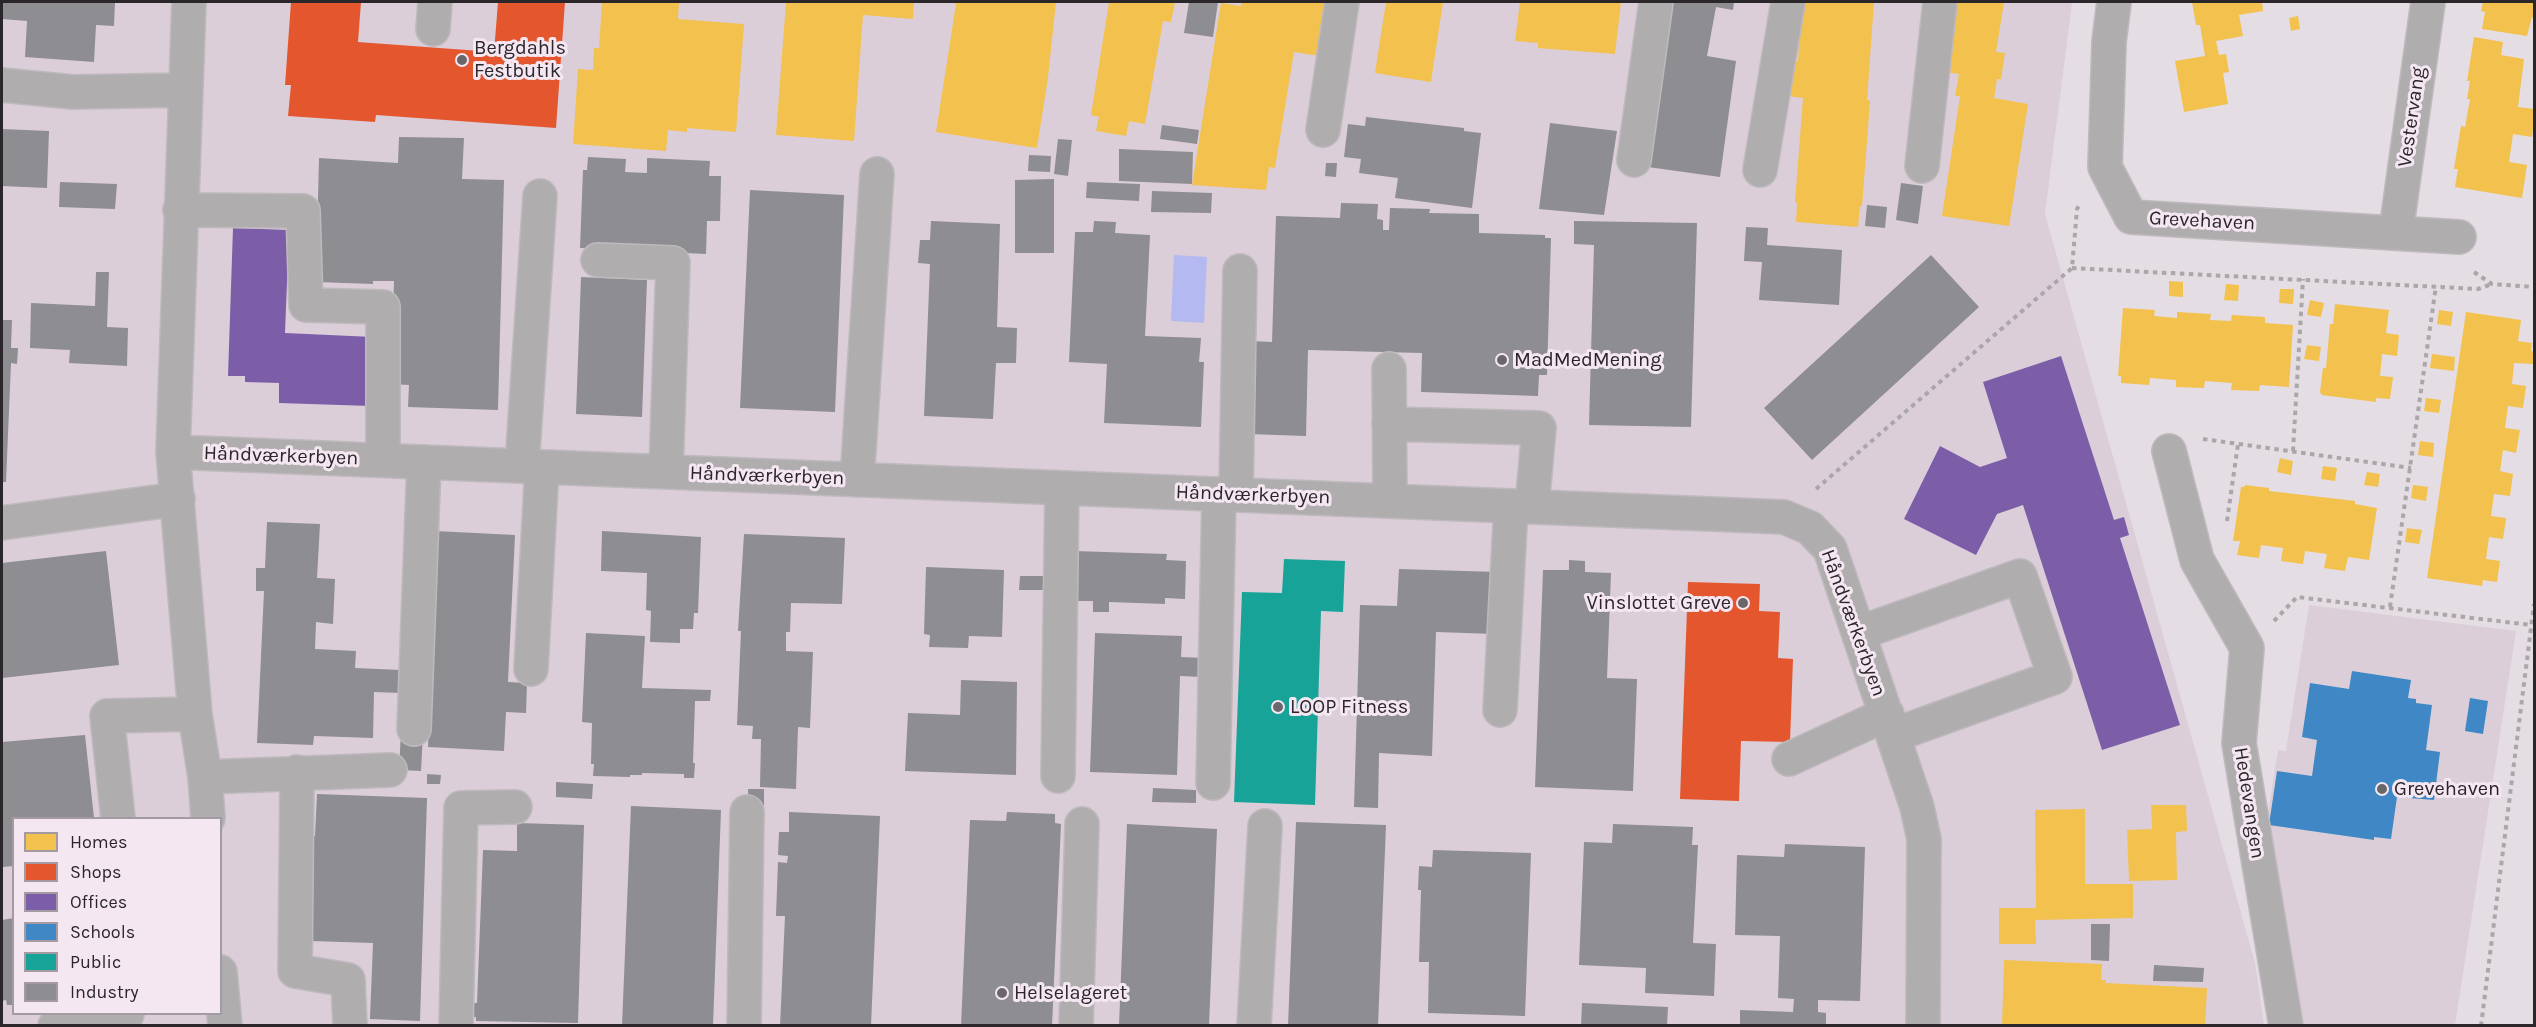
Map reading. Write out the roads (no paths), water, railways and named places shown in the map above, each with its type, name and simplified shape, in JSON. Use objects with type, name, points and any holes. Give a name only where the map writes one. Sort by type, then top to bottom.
[{"type":"street","name":"Håndværkerbyen","points":[[189,2],[173,452],[195,714],[205,777],[208,817]]},
{"type":"street","points":[[1323,130],[1342,2]]},
{"type":"street","points":[[1634,160],[1656,2]]},
{"type":"street","points":[[1760,170],[1788,2]]},
{"type":"street","points":[[1922,166],[1940,2]]},
{"type":"street","name":"Grevehaven","points":[[2114,2],[2109,42],[2105,167],[2131,217],[2459,237]]},
{"type":"street","name":"Vestervang","points":[[2396,232],[2428,2]]},
{"type":"street","points":[[2,85],[73,92],[185,90]]},
{"type":"street","points":[[857,480],[877,174]]},
{"type":"street","points":[[531,669],[532,466],[540,196]]},
{"type":"street","points":[[180,210],[303,211],[306,305],[383,307],[383,460]]},
{"type":"street","points":[[598,260],[673,263],[666,472]]},
{"type":"street","points":[[1213,783],[1240,271]]},
{"type":"street","points":[[1389,369],[1390,501]]},
{"type":"street","points":[[1389,424],[1539,428],[1522,506],[1500,710]]},
{"type":"street","name":"Hedevangen","points":[[2169,451],[2197,560],[2247,648],[2239,743],[2286,1026]]},
{"type":"street","name":"Håndværkerbyen","points":[[173,452],[1784,517],[1810,528],[1830,549],[1917,807],[1924,839],[1923,1026]]},
{"type":"street","points":[[414,729],[423,462]]},
{"type":"street","points":[[1058,776],[1062,488]]},
{"type":"street","points":[[2,522],[178,499]]},
{"type":"street","points":[[1789,759],[1890,724],[2055,677],[2020,576],[1859,633]]},
{"type":"street","points":[[118,817],[106,716],[195,714]]},
{"type":"street","points":[[205,777],[390,770]]},
{"type":"street","points":[[297,772],[295,971],[348,980],[350,1026]]},
{"type":"street","points":[[456,1026],[461,807],[515,807]]},
{"type":"street","points":[[744,1026],[747,812]]},
{"type":"street","points":[[1076,1026],[1082,824]]},
{"type":"street","points":[[1254,1026],[1265,826]]},
{"type":"street","points":[[222,994],[225,1026]]},
{"type":"street","points":[[55,1026],[123,1015]]},
{"type":"water","points":[[1174,255],[1207,257],[1204,323],[1171,321]]},
{"type":"place","name":"Bergdahls Festbutik","points":[[462,60]]},
{"type":"place","name":"MadMedMening","points":[[1502,360]]},
{"type":"place","name":"Vinslottet Greve","points":[[1743,603]]},
{"type":"place","name":"LOOP Fitness","points":[[1278,707]]},
{"type":"place","name":"Grevehaven","points":[[2382,789]]},
{"type":"place","name":"Helselageret","points":[[1002,993]]}]
